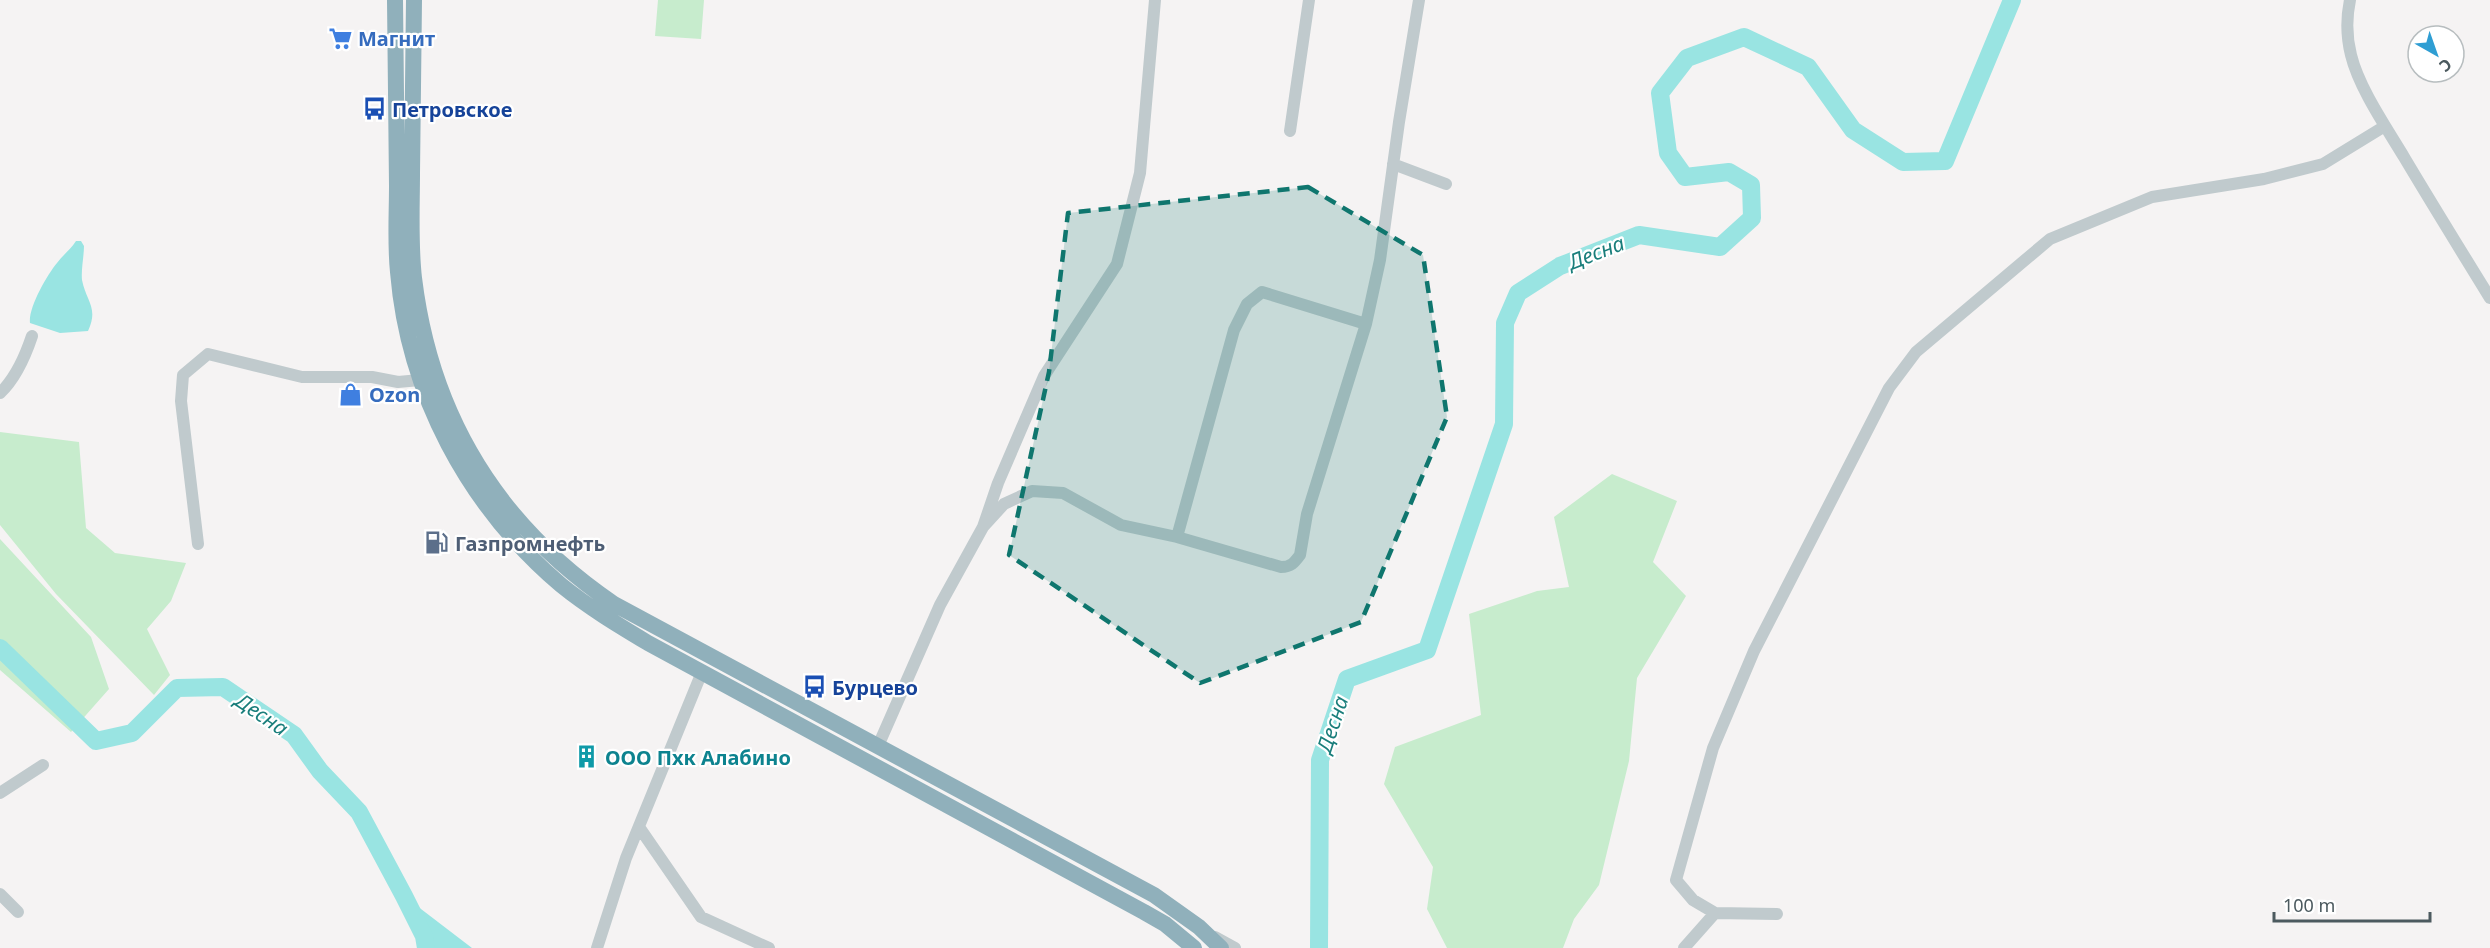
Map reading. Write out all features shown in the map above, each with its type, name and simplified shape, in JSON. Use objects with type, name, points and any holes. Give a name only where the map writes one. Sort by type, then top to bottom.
[{"type":"highway","points":[[395,0],[398,272],[408,335],[420,380],[458,462],[513,538],[562,585],[597,612],[702,672],[1144,912],[1165,924],[1194,948]]},
{"type":"highway","points":[[414,0],[412,215],[414,276],[423,332],[432,364],[456,428],[488,482],[521,525],[558,561],[591,588],[656,628],[1154,895],[1199,927],[1221,948]]},
{"type":"street","points":[[878,746],[940,605],[983,527],[998,483],[1044,376],[1117,264],[1140,173],[1155,0]]},
{"type":"street","points":[[1290,131],[1309,0]]},
{"type":"street","points":[[983,527],[1004,504],[1032,491],[1063,493],[1121,525],[1178,537],[1281,567],[1292,566],[1300,555],[1311,500],[1366,324],[1380,260],[1419,0]]},
{"type":"street","points":[[2350,0],[2346,21],[2351,57],[2385,126],[2490,298]]},
{"type":"street","points":[[1777,914],[1715,914],[1694,900],[1676,880],[1713,748],[1754,651],[1889,388],[1916,352],[2050,239],[2152,197],[2264,179],[2323,164],[2385,126]]},
{"type":"street","points":[[1393,164],[1446,184]]},
{"type":"street","points":[[1178,537],[1228,348],[1239,317],[1247,304],[1262,292],[1366,324]]},
{"type":"street","points":[[0,393],[9,384],[26,354],[32,336]]},
{"type":"street","points":[[198,544],[181,401],[183,375],[208,354],[302,377],[372,377],[398,382],[420,380]]},
{"type":"street","points":[[597,948],[626,858],[702,672]]},
{"type":"street","points":[[0,793],[43,765]]},
{"type":"street","points":[[639,827],[701,917],[769,948]]},
{"type":"street","points":[[0,894],[18,912]]},
{"type":"street","points":[[1684,948],[1715,914]]},
{"type":"street","points":[[1199,927],[1235,948]]},
{"type":"street","points":[[740,935],[746,948]]},
{"type":"highlighted area","points":[[1308,187],[1423,255],[1447,417],[1361,622],[1200,683],[1009,555],[1049,372],[1068,213]]},
{"type":"green space","points":[[658,0],[704,0],[701,39],[655,36]]},
{"type":"green space","points":[[0,432],[79,442],[86,528],[115,553],[186,563],[171,601],[147,629],[170,675],[154,695],[56,594],[0,525]]},
{"type":"green space","points":[[1612,474],[1677,501],[1653,562],[1686,596],[1637,678],[1629,761],[1599,885],[1574,919],[1563,948],[1447,948],[1427,909],[1433,867],[1384,784],[1395,747],[1481,715],[1469,614],[1537,591],[1569,587],[1554,517]]},
{"type":"green space","points":[[0,539],[91,637],[109,689],[71,732],[0,670]]},
{"type":"water","points":[[76,241],[81,241],[84,246],[82,280],[92,310],[88,331],[60,333],[30,323],[35,301],[48,275]]},
{"type":"water","points":[[404,896],[472,948],[426,948],[424,936]]},
{"type":"waterway","name":"Десна","points":[[1319,948],[1320,760],[1347,679],[1427,650],[1504,424],[1505,323],[1518,293],[1560,266],[1639,235],[1720,247],[1752,218],[1751,185],[1729,172],[1685,177],[1668,153],[1660,93],[1687,58],[1744,37],[1808,67],[1853,130],[1903,162],[1945,161],[2012,0]]},
{"type":"waterway","name":"Десна","points":[[0,648],[96,741],[132,733],[177,688],[223,687],[294,735],[320,771],[359,812],[424,936],[426,948]]},
{"type":"place","name":"Магнит","points":[[340,38]]},
{"type":"place","name":"Петровское","points":[[374,109]]},
{"type":"place","name":"Ozon","points":[[351,394]]},
{"type":"place","name":"Газпромнефть","points":[[437,543]]},
{"type":"place","name":"Бурцево","points":[[814,687]]},
{"type":"place","name":"ООО Пхк Алабино","points":[[587,757]]}]
